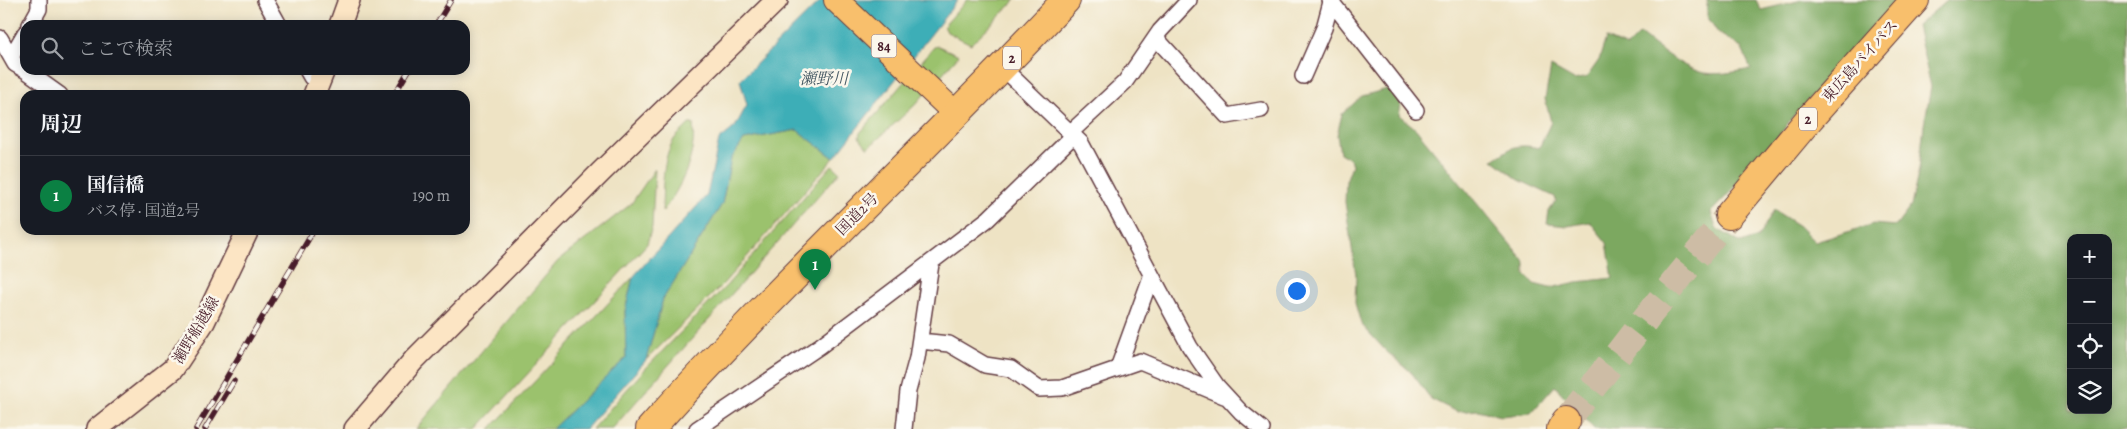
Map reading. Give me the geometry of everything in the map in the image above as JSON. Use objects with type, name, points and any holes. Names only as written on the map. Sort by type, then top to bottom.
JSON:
[{"type":"highway","name":"国道2号","points":[[650,429],[706,368],[1003,68],[1066,0]]},
{"type":"highway","name":"東広島バイパス","points":[[1729,215],[1810,118],[1915,0]]},
{"type":"main road","name":"84","points":[[836,0],[956,114]]},
{"type":"street","points":[[33,20],[39,9],[40,0]]},
{"type":"street","points":[[265,0],[276,20]]},
{"type":"street","points":[[342,20],[349,0]]},
{"type":"street","points":[[355,429],[421,353],[601,172],[777,0]]},
{"type":"street","points":[[696,429],[820,346],[931,264],[988,219],[1124,82],[1156,38],[1189,0]]},
{"type":"street","points":[[1303,76],[1324,28],[1330,1]]},
{"type":"street","points":[[1330,1],[1416,110]]},
{"type":"street","points":[[0,38],[15,64],[20,67]]},
{"type":"street","points":[[1156,38],[1227,116],[1261,110]]},
{"type":"street","points":[[12,57],[20,42]]},
{"type":"street","points":[[1003,68],[1081,142],[1151,277],[1190,347],[1217,386],[1241,412],[1262,429]]},
{"type":"street","points":[[32,75],[53,90]]},
{"type":"street","name":"瀬野船越線","points":[[97,429],[173,369],[204,322],[246,235]]},
{"type":"street","points":[[904,429],[908,390],[917,358],[931,264]]},
{"type":"street","points":[[1118,368],[1151,277]]},
{"type":"street","points":[[920,341],[949,344],[985,365],[1011,369],[1039,389],[1062,388],[1140,361],[1227,397]]},
{"type":"green space","points":[[967,0],[1016,0],[971,44],[947,32],[944,26]]},
{"type":"green space","points":[[1707,0],[1756,0],[1761,10],[1802,0],[1898,0],[1791,119],[1765,156],[1711,212],[1716,228],[1741,243],[1758,237],[1774,210],[1799,226],[1815,242],[1873,224],[1896,226],[1911,206],[1919,169],[1931,87],[1917,26],[1947,0],[2127,0],[2127,429],[1594,429],[1555,386],[1531,413],[1501,416],[1478,410],[1457,412],[1431,399],[1411,372],[1386,351],[1361,324],[1355,303],[1356,275],[1345,202],[1346,181],[1352,165],[1350,159],[1340,153],[1337,135],[1342,114],[1362,96],[1387,89],[1396,92],[1401,105],[1399,115],[1415,128],[1525,262],[1525,274],[1534,284],[1550,288],[1577,282],[1613,278],[1607,243],[1590,222],[1568,226],[1547,224],[1549,211],[1556,201],[1555,197],[1519,180],[1493,160],[1514,147],[1539,148],[1551,122],[1545,99],[1551,67],[1574,80],[1587,77],[1599,60],[1606,38],[1627,47],[1640,34],[1676,61],[1700,72],[1719,74],[1751,69],[1741,47],[1718,33],[1707,16]]},
{"type":"green space","points":[[938,46],[959,55],[915,105],[868,148],[859,137],[860,133],[934,47]]},
{"type":"green space","points":[[689,124],[693,124],[694,135],[690,159],[681,182],[662,212],[667,155],[675,138]]},
{"type":"green space","points":[[797,130],[834,158],[723,284],[646,360],[663,299],[722,204],[731,158],[744,140]]},
{"type":"green space","points":[[832,165],[840,172],[612,429],[592,429],[646,368],[727,285]]},
{"type":"green space","points":[[655,169],[652,227],[647,244],[477,429],[416,429],[558,261],[631,204]]},
{"type":"green space","points":[[633,277],[625,311],[626,358],[552,429],[490,429]]},
{"type":"water","name":"瀬野川","points":[[821,0],[958,0],[834,158],[797,130],[744,140],[731,159],[722,204],[663,299],[646,360],[586,429],[552,429],[626,358],[625,311],[633,277],[707,195],[719,140],[735,127],[747,105],[740,80]]},
{"type":"tunnel","points":[[1566,421],[1729,215]]},
{"type":"railway","points":[[439,20],[451,0]]},
{"type":"railway","points":[[397,90],[406,75]]},
{"type":"railway","points":[[196,429],[311,235]]},
{"type":"railway","points":[[205,429],[234,381]]},
{"type":"place","name":"国信橋","points":[[815,290]]}]
